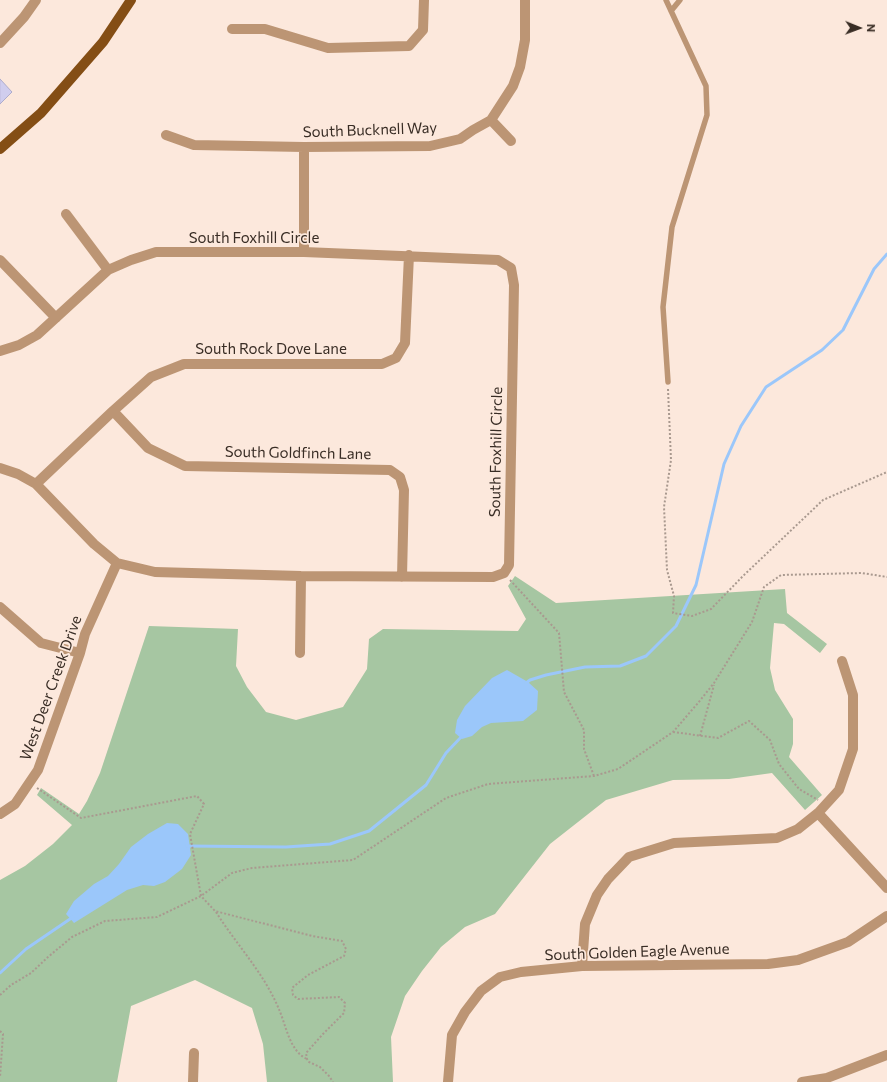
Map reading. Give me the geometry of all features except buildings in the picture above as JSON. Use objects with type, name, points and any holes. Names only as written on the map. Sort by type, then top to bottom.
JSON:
[{"type":"main road","points":[[0,150],[40,113],[103,42],[131,0]]},
{"type":"street","points":[[0,43],[24,17],[36,0]]},
{"type":"street","points":[[232,30],[265,29],[328,48],[409,46],[423,30],[424,0]]},
{"type":"street","name":"South Bucknell Way","points":[[166,135],[194,145],[304,147],[430,146],[460,139],[491,120],[513,86],[520,67],[525,40],[524,0]]},
{"type":"street","points":[[491,120],[511,141]]},
{"type":"street","points":[[304,147],[304,252]]},
{"type":"street","points":[[66,214],[108,270]]},
{"type":"street","name":"South Foxhill Circle","points":[[0,351],[19,345],[37,334],[108,270],[131,260],[156,252],[304,252],[498,260],[511,268],[514,285],[509,565],[504,573]]},
{"type":"street","name":"South Rock Dove Lane","points":[[36,484],[151,377],[184,364],[382,364],[396,358],[405,343],[409,256]]},
{"type":"street","points":[[0,260],[56,318]]},
{"type":"street","name":"South Goldfinch Lane","points":[[113,411],[148,448],[185,466],[390,470],[400,477],[404,490],[402,577]]},
{"type":"street","points":[[0,468],[18,474],[36,484],[94,544],[117,563],[155,572],[402,577],[493,577],[504,573]]},
{"type":"street","name":"West Deer Creek Drive","points":[[0,814],[15,804],[38,770],[80,653],[85,634],[117,563]]},
{"type":"street","points":[[300,653],[301,576]]},
{"type":"street","points":[[0,607],[41,643],[80,653]]},
{"type":"street","points":[[582,966],[585,924],[597,895],[608,880],[629,857],[674,843],[777,838],[798,829],[818,813],[839,790],[853,749],[853,695],[842,661]]},
{"type":"street","points":[[818,813],[887,888]]},
{"type":"street","name":"South Golden Eagle Avenue","points":[[448,1082],[452,1036],[464,1012],[482,991],[500,977],[521,972],[582,966],[768,964],[798,960],[848,942],[887,916]]},
{"type":"street","points":[[193,1082],[194,1053]]},
{"type":"street","points":[[802,1082],[828,1080],[887,1055]]},
{"type":"lane","points":[[666,0],[706,86],[707,115],[672,227],[663,307],[668,382]]},
{"type":"lane","points":[[671,11],[680,0]]},
{"type":"path","points":[[668,382],[671,460],[664,507],[668,570],[674,596],[673,613],[692,616],[711,609],[743,576],[823,500],[887,472]]},
{"type":"path","points":[[504,573],[559,633],[564,692],[584,730],[584,749],[594,776]]},
{"type":"path","points":[[0,995],[11,985],[31,973],[72,937],[105,921],[157,917],[201,896],[232,873],[252,868],[353,860],[446,798],[488,784],[594,776],[618,769],[673,732],[698,704],[714,683],[752,622],[764,587],[781,575],[862,573],[887,577]]},
{"type":"path","points":[[700,736],[714,683]]},
{"type":"path","points":[[673,732],[718,738],[749,721],[770,740],[779,764],[799,789],[826,805]]},
{"type":"path","points":[[29,783],[81,818],[198,796],[204,804],[190,834],[201,896],[215,911],[232,936],[255,965],[278,1006],[293,1047],[300,1056],[320,1068],[333,1082]]},
{"type":"path","points":[[215,911],[312,936],[342,941],[346,949],[344,956],[308,975],[292,988],[293,996],[298,999],[312,1000],[328,997],[339,997],[345,1003],[344,1014],[322,1034],[306,1053],[307,1059]]},
{"type":"path","points":[[0,1031],[3,1034],[0,1077]]},
{"type":"green space","points":[[515,576],[556,603],[785,589],[787,613],[827,644],[820,653],[784,624],[774,623],[770,668],[775,690],[793,719],[793,744],[789,757],[822,795],[805,810],[772,773],[729,779],[673,780],[606,800],[550,844],[495,914],[465,927],[441,947],[422,971],[405,996],[391,1037],[393,1082],[267,1082],[263,1044],[252,1008],[195,980],[131,1006],[117,1082],[0,1082],[0,880],[25,866],[53,844],[72,825],[37,795],[41,788],[79,814],[87,801],[100,773],[149,626],[238,629],[236,666],[247,687],[266,712],[296,720],[343,707],[367,669],[369,639],[383,629],[518,631],[526,619],[508,586]]},
{"type":"water","points":[[507,670],[528,682],[538,691],[537,710],[523,721],[491,723],[482,727],[472,736],[462,739],[455,733],[457,720],[465,706],[492,678]]},
{"type":"water","points":[[167,823],[178,824],[188,834],[191,855],[182,869],[165,882],[154,886],[143,885],[127,890],[74,923],[66,914],[74,901],[94,884],[108,876],[131,847],[148,834]]},
{"type":"waterway","points":[[526,683],[530,680],[546,675],[585,667],[620,666],[646,656],[676,626],[696,585],[724,464],[741,426],[766,387],[822,350],[843,330],[874,269],[887,254]]},
{"type":"waterway","points":[[187,846],[286,847],[330,844],[369,831],[426,785],[446,753],[463,735]]},
{"type":"waterway","points":[[0,973],[26,949],[73,917]]}]
